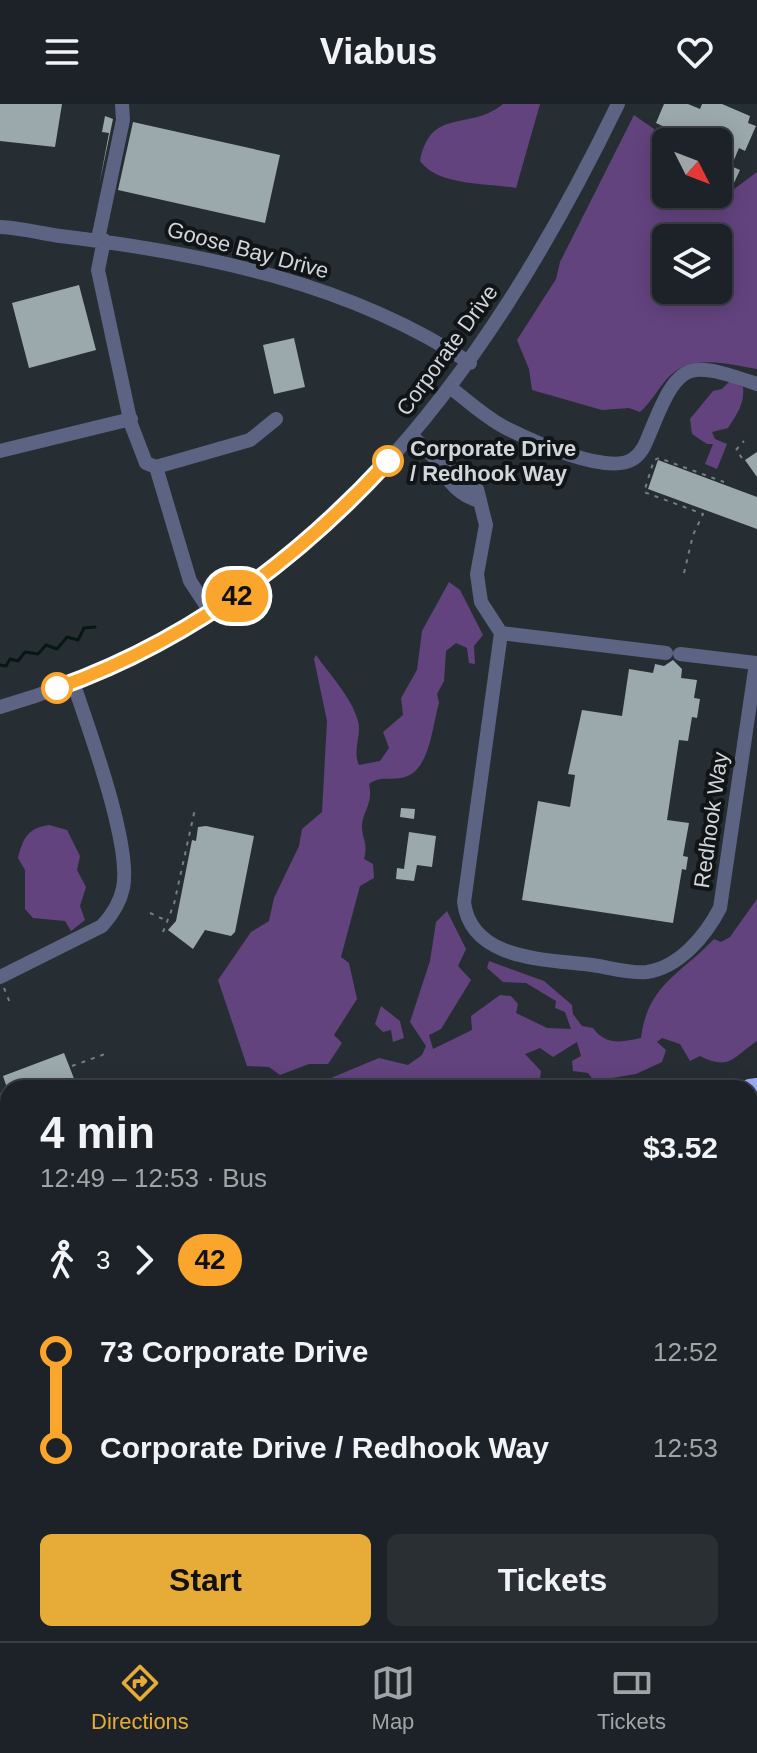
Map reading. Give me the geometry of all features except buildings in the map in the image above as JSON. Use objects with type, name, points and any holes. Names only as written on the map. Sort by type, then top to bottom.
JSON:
[{"type":"street","points":[[122,104],[123,120],[98,270],[142,457],[156,467],[190,581],[211,613]]},
{"type":"street","name":"Corporate Drive","points":[[0,707],[73,682],[140,652],[211,613],[312,536],[412,436],[470,363],[568,206],[618,104]]},
{"type":"street","name":"Goose Bay Drive","points":[[0,227],[186,253],[348,301],[422,332],[470,363]]},
{"type":"street","points":[[451,388],[504,427],[607,466],[633,460],[643,450],[669,386],[678,376],[710,368],[757,384]]},
{"type":"street","points":[[0,451],[131,419]]},
{"type":"street","points":[[156,467],[250,440],[276,419]]},
{"type":"street","points":[[412,436],[441,464],[445,476],[468,499],[480,501],[486,525],[477,574],[481,602],[501,633]]},
{"type":"street","name":"Redhook Way","points":[[501,633],[756,663],[720,908],[698,942],[674,960],[647,972],[519,955],[484,940],[466,915],[464,902],[501,633]]},
{"type":"street","points":[[1,980],[102,926],[113,914],[124,887],[123,860],[112,808],[73,682]]},
{"type":"path","points":[[742,458],[736,450],[744,441]]},
{"type":"path","points":[[684,573],[693,535],[703,514],[644,492],[654,460],[659,458],[724,482]]},
{"type":"path","points":[[163,932],[174,904],[195,809]]},
{"type":"path","points":[[150,913],[167,921]]},
{"type":"path","points":[[1,980],[10,1003]]},
{"type":"path","points":[[72,1066],[105,1054]]},
{"type":"shaded area","points":[[503,104],[540,104],[516,188],[451,179],[428,169],[420,161],[425,144],[442,126],[477,117]]},
{"type":"shaded area","points":[[634,115],[653,128],[652,208],[732,208],[732,191],[757,172],[757,369],[713,362],[691,364],[672,374],[640,412],[629,408],[602,410],[532,390],[529,369],[517,340],[556,279],[560,262]]},
{"type":"shaded area","points":[[730,381],[743,387],[743,399],[728,428],[712,432],[715,439],[727,444],[717,469],[705,464],[713,444],[707,444],[692,434],[690,419],[713,391],[722,389]]},
{"type":"shaded area","points":[[449,582],[460,590],[483,635],[474,646],[475,664],[469,663],[467,648],[456,643],[446,651],[444,681],[437,694],[439,703],[428,748],[418,768],[410,775],[380,779],[369,784],[370,797],[362,828],[364,859],[373,864],[374,878],[360,886],[341,957],[349,963],[357,999],[334,1035],[342,1043],[328,1064],[309,1064],[280,1075],[269,1067],[247,1066],[218,980],[251,932],[269,921],[274,898],[299,846],[302,829],[322,812],[327,721],[314,659],[316,655],[355,712],[359,727],[356,754],[359,765],[380,761],[389,748],[383,732],[403,715],[401,698],[417,670],[422,631]]},
{"type":"shaded area","points":[[49,825],[67,830],[80,856],[77,870],[86,887],[80,906],[85,920],[71,931],[65,921],[33,918],[25,909],[25,870],[18,858],[20,851],[31,831]]},
{"type":"shaded area","points":[[757,899],[757,1041],[731,1060],[718,1062],[700,1056],[690,1061],[680,1044],[662,1038],[657,1042],[666,1050],[662,1062],[636,1074],[593,1080],[588,1073],[573,1071],[572,1061],[581,1056],[577,1042],[553,1057],[540,1048],[525,1054],[541,1071],[540,1080],[326,1080],[379,1058],[408,1065],[422,1055],[426,1046],[410,1022],[430,961],[436,922],[447,911],[466,949],[458,966],[471,980],[441,1029],[429,1035],[433,1049],[472,1030],[471,1016],[500,995],[511,996],[518,1004],[516,1013],[547,1028],[571,1029],[565,1012],[555,1008],[556,1001],[526,983],[503,982],[487,968],[489,961],[544,981],[572,1005],[573,1014],[582,1026],[593,1028],[603,1038],[621,1041],[641,1038],[645,1020],[658,992],[714,939],[721,942],[730,937]]},
{"type":"shaded area","points":[[381,1006],[400,1021],[404,1038],[393,1042],[391,1030],[383,1032],[375,1024]]},
{"type":"waterway","points":[[0,665],[6,666],[10,659],[18,661],[25,652],[38,654],[46,645],[57,649],[67,637],[78,640],[84,628],[95,627]]},
{"type":"bus line","name":"42","points":[[57,688],[181,631],[237,595],[281,563],[322,527],[388,461]]},
{"type":"place","name":"Corporate Drive / Redhook Way","points":[[388,461]]}]
